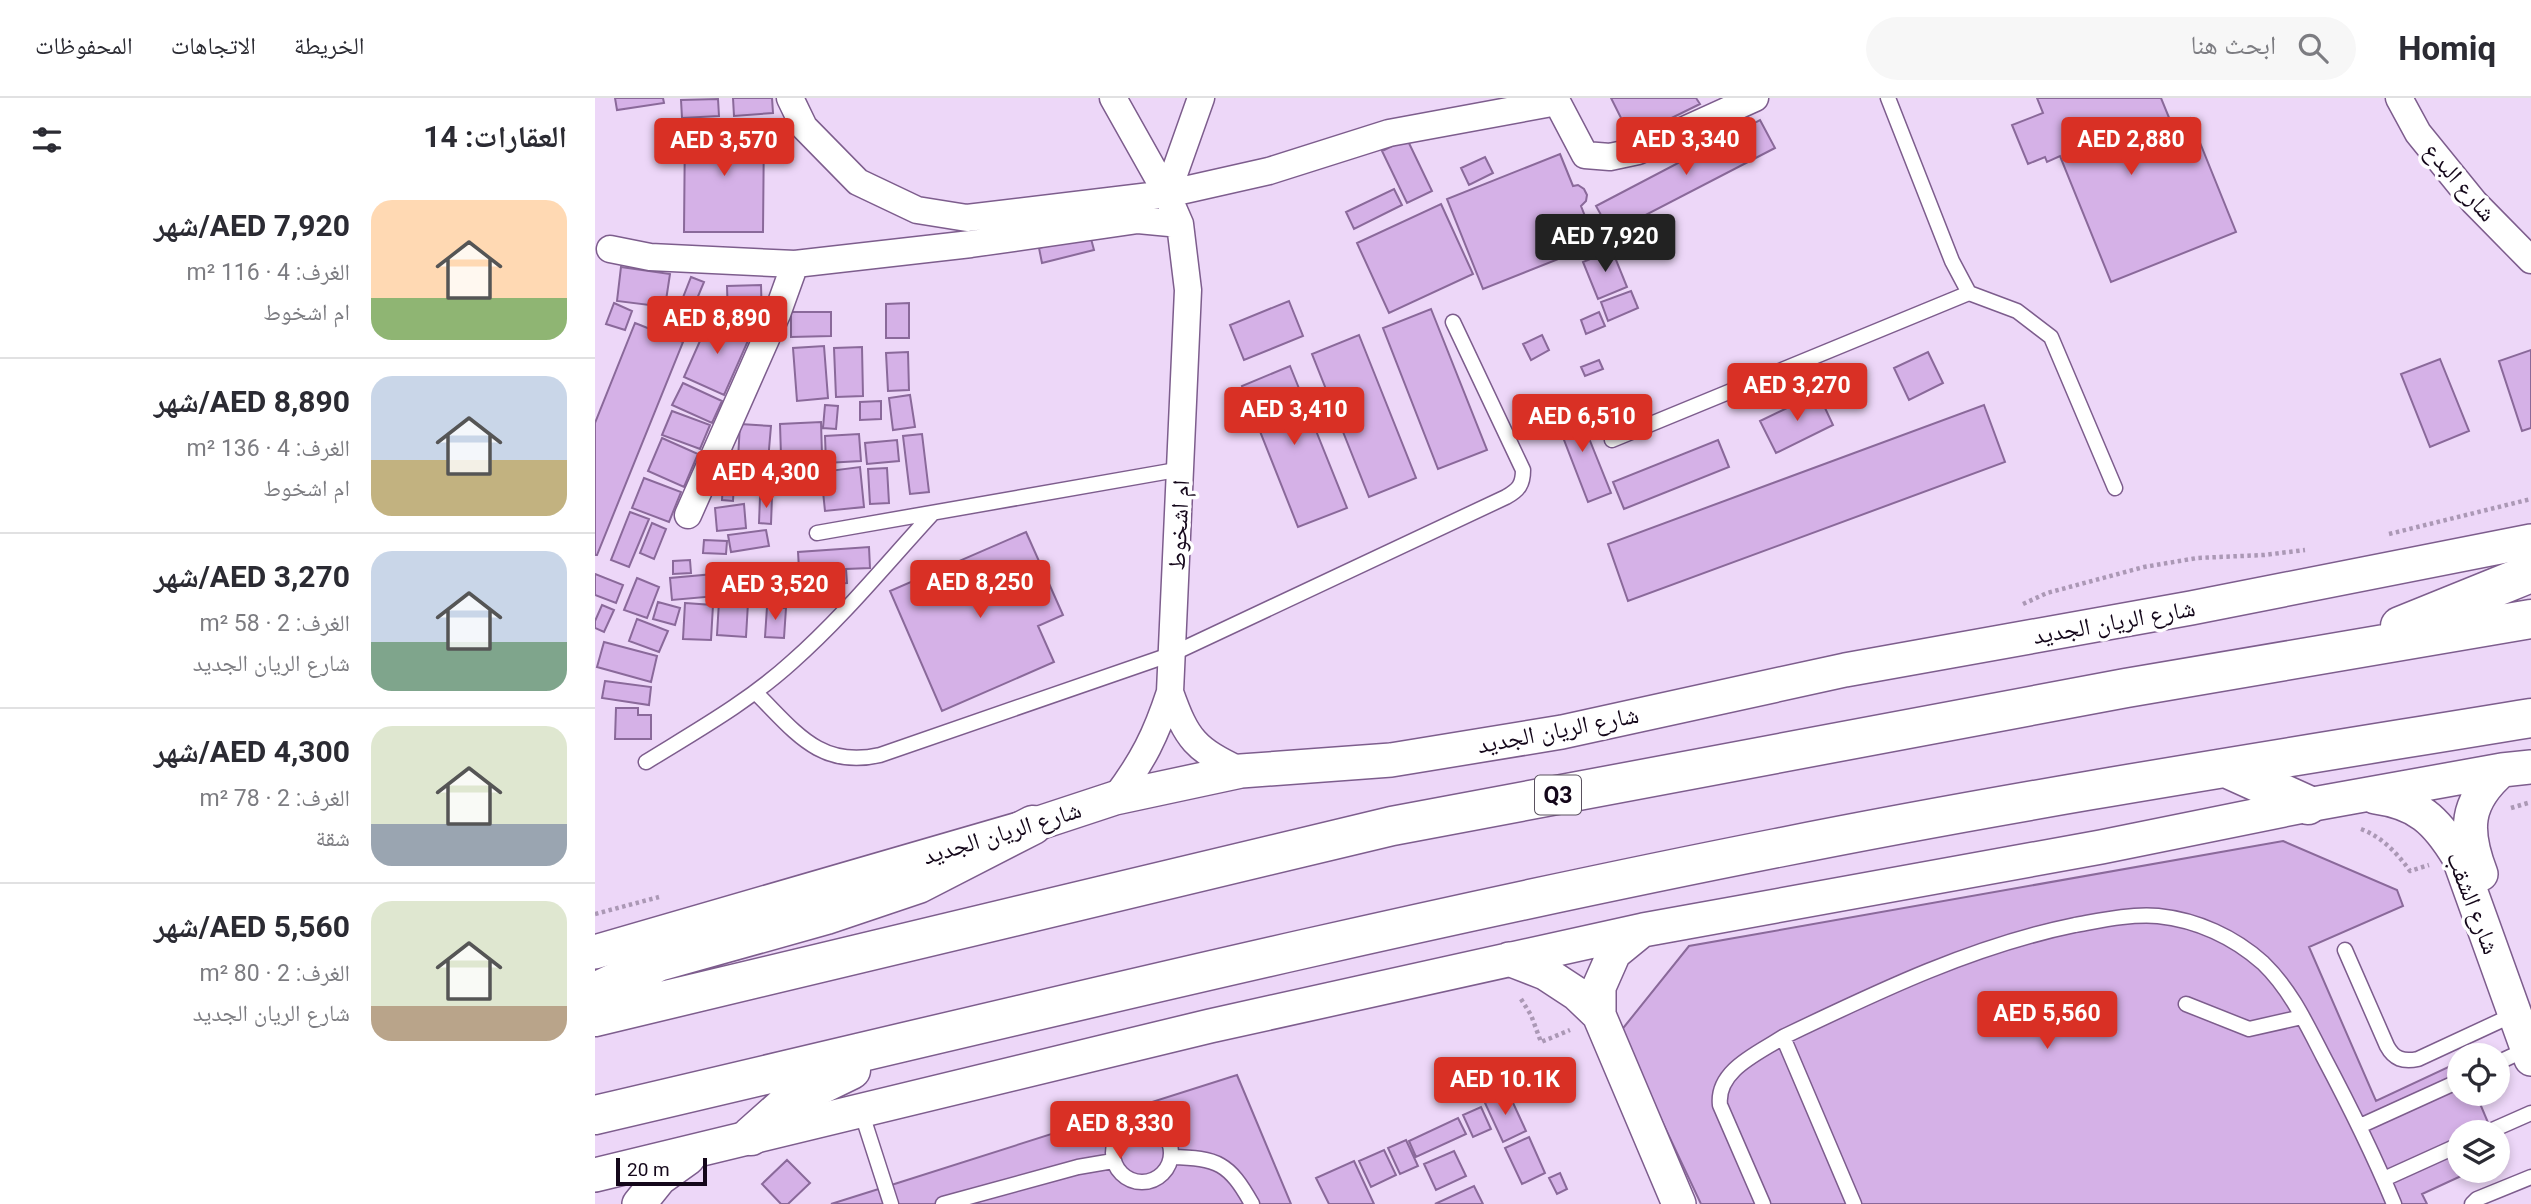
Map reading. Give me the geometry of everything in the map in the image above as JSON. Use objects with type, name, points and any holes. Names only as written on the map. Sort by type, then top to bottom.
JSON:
[{"type":"highway","points":[[2329,654],[2531,573]]},
{"type":"highway","name":"Q3","points":[[595,1017],[1392,826],[2113,690],[2531,619]]},
{"type":"highway","points":[[595,1115],[1254,959],[1769,849],[2226,768],[2531,718]]},
{"type":"highway","points":[[2384,742],[2531,734]]},
{"type":"highway","points":[[2226,768],[2308,805]]},
{"type":"highway","points":[[595,992],[658,962],[826,915],[918,884],[1033,825]]},
{"type":"highway","points":[[751,1136],[786,1105],[811,1089],[854,1069],[1092,999]]},
{"type":"street","points":[[790,98],[804,127],[858,182],[917,210],[967,218],[1167,194],[1269,171],[1389,133],[1556,100],[1585,155],[1610,158],[1638,151],[1755,98]]},
{"type":"street","name":"ام اشخوط","points":[[1113,98],[1167,194],[1180,224],[1188,290],[1170,692],[1158,730],[1139,766],[1115,797]]},
{"type":"street","points":[[1167,194],[1201,98]]},
{"type":"street","name":"شارع البدع","points":[[2399,98],[2418,133],[2466,192],[2531,260]]},
{"type":"street","points":[[603,252],[795,264],[971,244],[1138,220],[1180,224]]},
{"type":"street","points":[[688,515],[778,314],[795,264]]},
{"type":"street","name":"شارع الريان الجديد","points":[[595,952],[1033,825],[1115,797],[1241,771],[1391,760],[1562,732],[1845,670],[2190,608],[2531,541]]},
{"type":"street","name":"ام اشخوط","points":[[1170,692],[1183,727],[1207,755],[1241,771]]},
{"type":"street","points":[[595,1175],[1210,1026],[1643,930],[2101,847],[2308,805],[2517,769]]},
{"type":"street","name":"شارع الشقب","points":[[2517,769],[2489,781],[2479,795],[2472,811],[2469,839],[2523,1011],[2529,1054]]},
{"type":"street","name":"شارع الشقب","points":[[2365,796],[2397,801],[2421,811],[2445,835],[2458,856],[2523,1011]]},
{"type":"street","points":[[1643,930],[1614,953],[1599,987],[1599,1015],[1679,1204]]},
{"type":"street","points":[[1509,959],[1545,972],[1577,994],[1599,1015]]},
{"type":"street","points":[[639,1204],[660,1178],[697,1151]]},
{"type":"lane","points":[[1888,98],[1952,261],[1969,293],[2017,311],[2051,337],[2115,488]]},
{"type":"lane","points":[[1612,440],[1969,293]]},
{"type":"lane","points":[[755,692],[807,743],[820,751],[849,759],[865,759],[1172,654],[1515,492],[1523,483],[1523,470],[1453,322]]},
{"type":"lane","points":[[817,533],[1182,469]]},
{"type":"lane","points":[[646,762],[755,692],[791,663],[823,633],[932,514]]},
{"type":"lane","points":[[1763,1204],[1720,1105],[1719,1095],[1728,1074],[1783,1037],[1906,979],[2030,934],[2123,915],[2160,916],[2193,924],[2228,936],[2263,963],[2288,991],[2360,1126],[2394,1204]]},
{"type":"lane","points":[[2345,950],[2387,1046],[2397,1058],[2408,1061],[2418,1059],[2523,1011]]},
{"type":"lane","points":[[2186,1004],[2249,1029],[2302,1017]]},
{"type":"lane","points":[[1783,1037],[1854,1204]]},
{"type":"lane","points":[[2510,1059],[2529,1054]]},
{"type":"lane","points":[[2360,1126],[2447,1086]]},
{"type":"lane","points":[[861,1111],[891,1204]]},
{"type":"lane","points":[[2510,1122],[2531,1113]]},
{"type":"lane","points":[[1146,1124],[1165,1135],[1171,1157],[1160,1177],[1149,1182],[1138,1182],[1127,1179],[1119,1171],[1113,1161],[1112,1150],[1116,1139],[1124,1130],[1134,1125],[1146,1124]]},
{"type":"lane","points":[[2384,1179],[2447,1151]]},
{"type":"lane","points":[[1171,1157],[1213,1161],[1236,1176],[1252,1204]]},
{"type":"lane","points":[[943,1204],[1078,1167],[1113,1161]]},
{"type":"lane","points":[[2472,1204],[2477,1199],[2531,1177]]},
{"type":"building","points":[[615,98],[663,98],[664,103],[617,110]]},
{"type":"building","points":[[733,98],[772,98],[773,113],[734,116]]},
{"type":"building","points":[[1611,98],[1696,98],[1700,104],[1631,138]]},
{"type":"building","points":[[2037,98],[2161,98],[2172,125],[2190,118],[2236,232],[2111,282],[2060,156],[2047,162],[2045,157],[2028,164],[2012,125],[2043,113]]},
{"type":"building","points":[[718,99],[719,116],[682,118],[681,100]]},
{"type":"building","points":[[1760,120],[1775,148],[1611,233],[1596,206]]},
{"type":"building","points":[[685,125],[764,125],[763,232],[684,232]]},
{"type":"building","points":[[1407,139],[1432,191],[1407,203],[1382,151]]},
{"type":"building","points":[[1560,154],[1573,186],[1578,185],[1587,195],[1581,206],[1596,244],[1483,289],[1447,199]]},
{"type":"building","points":[[1485,157],[1493,173],[1469,185],[1461,168]]},
{"type":"building","points":[[1394,189],[1402,205],[1354,229],[1346,212]]},
{"type":"building","points":[[1441,204],[1473,274],[1389,313],[1357,243]]},
{"type":"building","points":[[1090,235],[1094,250],[1042,263],[1039,248]]},
{"type":"building","points":[[1612,250],[1627,287],[1598,299],[1583,262]]},
{"type":"building","points":[[621,267],[670,274],[665,307],[617,301]]},
{"type":"building","points":[[691,277],[704,282],[694,306],[682,300]]},
{"type":"building","points":[[761,285],[762,319],[728,320],[727,286]]},
{"type":"building","points":[[1631,291],[1638,308],[1608,321],[1601,302]]},
{"type":"building","points":[[1289,301],[1303,336],[1244,360],[1230,325]]},
{"type":"building","points":[[614,303],[632,311],[625,330],[606,324]]},
{"type":"building","points":[[909,303],[909,338],[886,338],[886,304]]},
{"type":"building","points":[[1431,309],[1487,450],[1438,469],[1383,328]]},
{"type":"building","points":[[791,312],[831,312],[831,336],[791,337]]},
{"type":"building","points":[[1599,312],[1605,326],[1586,334],[1581,320]]},
{"type":"building","points":[[711,316],[751,334],[724,395],[684,377]]},
{"type":"building","points":[[635,323],[683,342],[595,555],[595,423]]},
{"type":"building","points":[[1359,335],[1416,478],[1369,497],[1312,354]]},
{"type":"building","points":[[1542,335],[1549,350],[1531,360],[1523,344]]},
{"type":"building","points":[[824,346],[828,398],[797,401],[793,348]]},
{"type":"building","points":[[862,347],[863,396],[836,397],[834,348]]},
{"type":"building","points":[[2531,350],[2531,428],[2522,431],[2499,361]]},
{"type":"building","points":[[908,352],[909,390],[888,391],[886,353]]},
{"type":"building","points":[[1928,352],[1943,383],[1909,400],[1894,368]]},
{"type":"building","points":[[2440,359],[2469,431],[2430,447],[2401,374]]},
{"type":"building","points":[[1599,360],[1603,369],[1585,376],[1581,367]]},
{"type":"building","points":[[1290,366],[1347,508],[1298,527],[1242,386]]},
{"type":"building","points":[[683,383],[722,401],[712,423],[672,405]]},
{"type":"building","points":[[1818,393],[1833,425],[1776,453],[1760,421]]},
{"type":"building","points":[[910,395],[915,427],[893,430],[889,398]]},
{"type":"building","points":[[881,401],[881,419],[860,420],[860,402]]},
{"type":"building","points":[[825,405],[838,406],[836,429],[823,428]]},
{"type":"building","points":[[1984,405],[2005,462],[1628,601],[1608,544]]},
{"type":"building","points":[[1576,406],[1611,493],[1588,502],[1554,414]]},
{"type":"building","points":[[672,411],[710,425],[700,449],[662,435]]},
{"type":"building","points":[[821,422],[822,455],[781,456],[780,424]]},
{"type":"building","points":[[740,424],[771,426],[768,461],[738,459]]},
{"type":"building","points":[[859,434],[861,461],[826,463],[825,436]]},
{"type":"building","points":[[922,434],[929,492],[910,494],[903,436]]},
{"type":"building","points":[[662,438],[698,454],[684,487],[648,471]]},
{"type":"building","points":[[897,440],[899,461],[867,464],[865,443]]},
{"type":"building","points":[[1718,440],[1729,467],[1624,509],[1613,482]]},
{"type":"building","points":[[860,467],[864,507],[825,511],[821,472]]},
{"type":"building","points":[[887,468],[889,503],[870,504],[868,469]]},
{"type":"building","points":[[644,478],[681,492],[669,522],[632,508]]},
{"type":"building","points":[[723,483],[734,484],[733,501],[722,500]]},
{"type":"building","points":[[760,497],[772,497],[771,524],[759,523]]},
{"type":"building","points":[[744,504],[746,528],[717,531],[715,508]]},
{"type":"building","points":[[630,512],[649,519],[629,567],[611,560]]},
{"type":"building","points":[[652,523],[666,529],[654,559],[640,553]]},
{"type":"building","points":[[766,530],[769,546],[731,552],[728,535]]},
{"type":"building","points":[[1026,532],[1063,615],[1038,626],[1054,662],[942,711],[890,591]]},
{"type":"building","points":[[704,540],[727,541],[726,554],[703,553]]},
{"type":"building","points":[[869,547],[870,568],[846,569],[847,583],[800,586],[798,552]]},
{"type":"building","points":[[690,560],[691,573],[673,574],[673,561]]},
{"type":"building","points":[[770,569],[771,591],[672,600],[670,578]]},
{"type":"building","points":[[595,574],[623,585],[616,603],[595,595]]},
{"type":"building","points":[[637,578],[659,587],[647,618],[624,610]]},
{"type":"building","points":[[719,601],[748,603],[746,637],[717,635]]},
{"type":"building","points":[[658,602],[680,608],[675,625],[653,619]]},
{"type":"building","points":[[685,603],[713,605],[711,640],[683,639]]},
{"type":"building","points":[[602,605],[614,610],[604,632],[595,628]]},
{"type":"building","points":[[767,607],[786,608],[784,638],[765,637]]},
{"type":"building","points":[[637,619],[668,631],[659,652],[629,641]]},
{"type":"building","points":[[604,642],[657,656],[651,682],[597,667]]},
{"type":"building","points":[[605,681],[651,687],[649,705],[602,698]]},
{"type":"building","points":[[616,708],[638,708],[638,715],[651,715],[651,739],[615,739]]},
{"type":"building","points":[[2283,841],[2397,890],[2403,906],[2309,947],[2376,1101],[2447,1068],[2447,1106],[2481,1106],[2487,1120],[2447,1120],[2447,1182],[2422,1194],[2427,1204],[1701,1204],[1620,1032],[1689,946]]},
{"type":"building","points":[[1237,1075],[1291,1204],[831,1204],[885,1187]]},
{"type":"building","points":[[1508,1092],[1526,1131],[1503,1142],[1485,1103]]},
{"type":"building","points":[[1481,1107],[1491,1129],[1473,1137],[1463,1115]]},
{"type":"building","points":[[1458,1118],[1466,1134],[1416,1157],[1409,1141]]},
{"type":"building","points":[[1529,1137],[1545,1173],[1522,1184],[1505,1148]]},
{"type":"building","points":[[1406,1140],[1418,1166],[1400,1174],[1388,1148]]},
{"type":"building","points":[[1384,1150],[1396,1175],[1371,1187],[1359,1161]]},
{"type":"building","points":[[1454,1151],[1466,1176],[1436,1190],[1424,1164]]},
{"type":"building","points":[[787,1160],[810,1183],[788,1204],[781,1204],[762,1184]]},
{"type":"building","points":[[1354,1161],[1374,1204],[1329,1204],[1316,1178]]},
{"type":"building","points":[[1560,1173],[1567,1189],[1557,1194],[1549,1178]]},
{"type":"building","points":[[1474,1186],[1483,1204],[1435,1204]]}]
